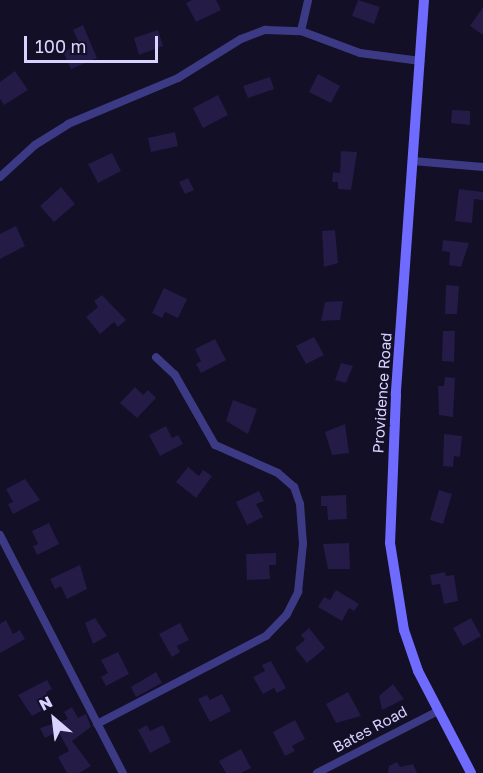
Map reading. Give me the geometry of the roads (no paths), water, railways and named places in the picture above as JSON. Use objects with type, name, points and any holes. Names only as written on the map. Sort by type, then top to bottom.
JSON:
[{"type":"street","points":[[301,31],[308,0]]},
{"type":"street","name":"Providence Road","points":[[424,0],[396,395],[390,543],[404,630],[438,711],[471,773]]},
{"type":"street","points":[[0,177],[35,145],[68,124],[178,78],[253,33],[276,28],[301,31],[360,53],[420,61]]},
{"type":"street","points":[[413,161],[483,167]]},
{"type":"street","points":[[97,724],[266,636],[287,614],[298,592],[303,544],[300,504],[294,487],[278,473],[214,445],[175,375],[156,357]]},
{"type":"street","points":[[0,535],[123,773]]},
{"type":"street","name":"Bates Road","points":[[317,773],[438,711]]}]
